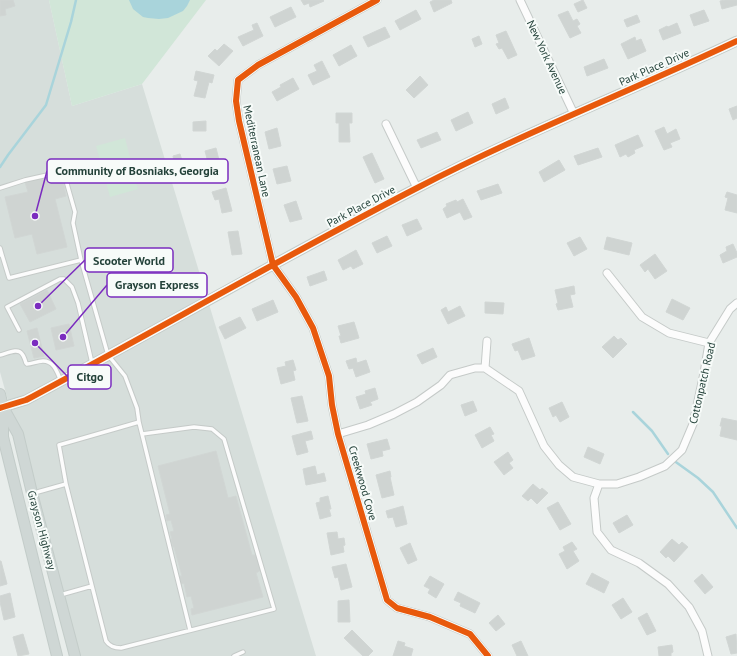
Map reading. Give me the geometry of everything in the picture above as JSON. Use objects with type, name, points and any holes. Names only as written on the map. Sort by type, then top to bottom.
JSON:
[{"type":"main road","name":"Grayson Highway","points":[[0,394],[3,437],[57,656]]},
{"type":"main road","name":"Grayson Highway","points":[[1,408],[18,434],[75,656]]},
{"type":"street","name":"Mediterranean Lane","points":[[273,265],[239,121],[236,101],[238,80],[258,65],[377,0]]},
{"type":"street","name":"New York Avenue","points":[[520,0],[574,114]]},
{"type":"street","name":"Park Place Drive","points":[[1,408],[26,400],[417,188],[501,147],[737,41]]},
{"type":"street","points":[[386,124],[417,188]]},
{"type":"street","name":"Creekwood Cove","points":[[273,265],[296,297],[313,328],[329,376],[332,405],[338,434],[387,600],[397,608],[430,617],[470,634],[488,656]]},
{"type":"street","points":[[607,273],[642,317],[669,333],[709,343]]},
{"type":"street","name":"Cottonpatch Road","points":[[485,368],[519,391],[544,446],[559,465],[573,477],[599,484],[617,484],[665,466],[682,450],[693,424],[709,343],[730,309],[737,303]]},
{"type":"street","points":[[338,434],[368,425],[417,402],[441,385],[450,375],[475,368],[485,368],[487,341]]},
{"type":"street","points":[[599,484],[594,498],[597,532],[611,550],[639,563],[668,584],[689,607],[702,631],[708,656]]},
{"type":"lane","points":[[0,188],[26,180],[62,172],[65,177],[75,212],[72,223],[108,355],[125,376],[137,408],[139,422],[190,630]]},
{"type":"lane","points":[[0,248],[9,278],[81,260]]},
{"type":"lane","points":[[19,330],[7,307],[60,279],[64,279],[72,288],[78,303],[93,364]]},
{"type":"lane","points":[[0,355],[20,351],[27,364],[43,361],[53,364],[61,381]]},
{"type":"lane","points":[[139,422],[59,445],[66,484],[106,641],[109,645],[116,648],[121,648],[274,609],[224,439],[212,429],[194,427],[142,434]]},
{"type":"lane","points":[[32,493],[66,484]]},
{"type":"lane","points":[[59,595],[92,586]]},
{"type":"lane","points":[[234,656],[243,652]]},
{"type":"shaded area","points":[[0,0],[49,0],[72,106],[142,84],[316,656],[69,656],[0,372]]},
{"type":"green space","points":[[49,0],[206,0],[142,84],[72,106]]},
{"type":"green space","points":[[125,138],[138,189],[110,197],[96,146]]},
{"type":"water","points":[[129,0],[190,0],[183,11],[168,18],[159,19],[143,17],[133,9]]},
{"type":"building","points":[[0,0],[13,0],[15,6],[5,9],[6,15],[0,16]]},
{"type":"building","points":[[301,0],[324,1],[310,7],[309,3],[304,5]]},
{"type":"building","points":[[434,0],[451,0],[452,3],[434,12],[430,2]]},
{"type":"building","points":[[583,0],[587,8],[578,12],[574,4]]},
{"type":"building","points":[[737,0],[737,5],[722,9],[720,1]]},
{"type":"building","points":[[291,7],[296,17],[275,27],[270,17]]},
{"type":"building","points":[[416,10],[421,19],[400,30],[395,21]]},
{"type":"building","points":[[704,10],[709,21],[694,26],[690,15]]},
{"type":"building","points":[[568,11],[573,21],[577,19],[580,24],[577,26],[581,33],[570,38],[558,15]]},
{"type":"building","points":[[637,15],[640,22],[627,27],[624,20]]},
{"type":"building","points":[[257,23],[263,36],[243,46],[238,37],[254,30],[252,25]]},
{"type":"building","points":[[677,23],[681,33],[663,40],[659,30]]},
{"type":"building","points":[[385,27],[390,37],[368,47],[363,37]]},
{"type":"building","points":[[506,31],[517,55],[508,59],[502,48],[499,49],[496,44],[499,43],[496,35]]},
{"type":"building","points":[[479,36],[482,44],[475,47],[472,39]]},
{"type":"building","points":[[635,37],[636,41],[641,39],[646,51],[628,59],[621,44]]},
{"type":"building","points":[[224,44],[233,51],[219,66],[208,56],[215,49],[217,51]]},
{"type":"building","points":[[351,45],[357,56],[339,66],[333,55]]},
{"type":"building","points":[[604,59],[608,68],[587,76],[584,67]]},
{"type":"building","points":[[322,61],[330,77],[313,85],[308,75],[317,71],[314,65]]},
{"type":"building","points":[[196,71],[214,75],[212,83],[209,82],[205,98],[194,96],[198,81],[194,80]]},
{"type":"building","points":[[420,76],[428,85],[414,98],[406,90]]},
{"type":"building","points":[[293,78],[299,89],[277,101],[272,92],[281,87],[280,85]]},
{"type":"building","points":[[505,98],[509,108],[496,114],[492,104]]},
{"type":"building","points":[[737,106],[737,118],[733,120],[729,109]]},
{"type":"building","points":[[468,112],[473,123],[456,131],[451,120]]},
{"type":"building","points":[[336,113],[352,113],[352,123],[349,123],[350,142],[339,142],[339,123],[336,123]]},
{"type":"building","points":[[206,121],[206,131],[193,131],[193,122]]},
{"type":"building","points":[[664,127],[667,134],[676,129],[680,139],[670,143],[672,147],[664,150],[655,131]]},
{"type":"building","points":[[277,128],[281,146],[269,149],[265,132]]},
{"type":"building","points":[[437,132],[441,140],[421,148],[417,140]]},
{"type":"building","points":[[638,135],[643,146],[634,150],[635,153],[628,157],[626,154],[620,157],[615,145]]},
{"type":"building","points":[[216,148],[220,164],[209,166],[205,151]]},
{"type":"building","points":[[598,148],[602,157],[578,165],[574,156]]},
{"type":"building","points":[[372,153],[384,179],[375,183],[363,157]]},
{"type":"building","points":[[180,154],[183,164],[175,166],[173,156]]},
{"type":"building","points":[[559,160],[565,170],[544,182],[539,172]]},
{"type":"building","points":[[287,166],[291,181],[277,184],[273,169]]},
{"type":"building","points":[[51,175],[53,184],[63,181],[66,196],[55,199],[67,247],[37,254],[32,234],[15,238],[5,197],[28,192],[25,182]]},
{"type":"building","points":[[498,184],[502,193],[481,200],[477,191]]},
{"type":"building","points":[[226,188],[232,211],[222,213],[219,199],[215,200],[212,192]]},
{"type":"building","points":[[727,192],[737,195],[737,213],[725,210],[728,198],[725,197]]},
{"type":"building","points":[[463,199],[472,217],[464,220],[460,212],[447,218],[443,209],[447,206],[446,204]]},
{"type":"building","points":[[296,201],[302,219],[290,222],[284,205]]},
{"type":"building","points":[[417,219],[422,229],[407,236],[402,225]]},
{"type":"building","points":[[238,231],[242,254],[232,255],[228,232]]},
{"type":"building","points":[[387,236],[392,246],[377,253],[372,243]]},
{"type":"building","points":[[580,237],[587,249],[574,256],[567,243]]},
{"type":"building","points":[[607,237],[632,243],[629,255],[604,249]]},
{"type":"building","points":[[733,244],[737,257],[723,263],[720,255],[727,251],[726,247]]},
{"type":"building","points":[[356,250],[363,264],[353,269],[351,266],[343,270],[338,260]]},
{"type":"building","points":[[655,254],[667,271],[655,279],[648,269],[645,272],[640,265]]},
{"type":"building","points":[[324,271],[327,280],[310,286],[307,277]]},
{"type":"building","points":[[574,286],[575,294],[570,295],[573,307],[558,310],[555,290]]},
{"type":"building","points":[[47,290],[56,309],[30,322],[20,304]]},
{"type":"building","points":[[672,299],[690,308],[683,320],[666,312]]},
{"type":"building","points":[[273,300],[278,312],[257,321],[252,309]]},
{"type":"building","points":[[485,302],[504,303],[503,314],[485,313]]},
{"type":"building","points":[[460,306],[465,316],[448,324],[441,310],[446,307],[448,312]]},
{"type":"building","points":[[240,317],[246,328],[225,339],[219,327]]},
{"type":"building","points":[[354,322],[359,338],[341,343],[339,336],[341,336],[338,326]]},
{"type":"building","points":[[69,324],[74,346],[56,350],[51,328]]},
{"type":"building","points":[[37,328],[44,356],[34,358],[27,331]]},
{"type":"building","points":[[614,336],[618,340],[621,338],[627,344],[613,358],[602,347]]},
{"type":"building","points":[[529,338],[535,356],[522,360],[518,350],[515,351],[512,344]]},
{"type":"building","points":[[433,348],[437,357],[422,364],[417,355]]},
{"type":"building","points":[[356,358],[357,363],[366,360],[370,372],[356,377],[353,368],[349,369],[346,361]]},
{"type":"building","points":[[293,360],[296,370],[293,371],[295,380],[281,384],[277,368],[286,366],[285,362]]},
{"type":"building","points":[[375,388],[378,399],[370,402],[372,405],[360,409],[356,397],[366,394],[365,391]]},
{"type":"building","points":[[302,396],[308,421],[297,423],[291,398]]},
{"type":"building","points":[[473,401],[477,411],[465,416],[461,405]]},
{"type":"building","points":[[562,402],[569,417],[560,422],[556,415],[553,417],[549,408]]},
{"type":"building","points":[[722,418],[737,421],[737,440],[720,436]]},
{"type":"building","points":[[490,427],[494,434],[491,435],[494,441],[482,448],[475,435]]},
{"type":"building","points":[[311,431],[313,439],[305,441],[308,452],[297,455],[292,436]]},
{"type":"building","points":[[387,439],[390,449],[382,451],[383,456],[371,459],[367,444]]},
{"type":"building","points":[[588,447],[604,454],[600,464],[584,457]]},
{"type":"building","points":[[216,451],[228,498],[236,496],[252,555],[257,555],[261,570],[256,573],[263,597],[192,615],[191,609],[194,608],[191,596],[187,597],[184,583],[181,584],[179,576],[182,576],[170,532],[174,531],[171,520],[167,521],[166,515],[170,514],[158,466]]},
{"type":"building","points":[[508,452],[513,460],[509,463],[513,468],[504,475],[494,462]]},
{"type":"building","points":[[315,466],[317,475],[324,473],[326,481],[306,485],[303,469]]},
{"type":"building","points":[[390,471],[394,495],[382,498],[376,475]]},
{"type":"building","points":[[533,484],[540,490],[542,488],[548,493],[537,504],[531,498],[528,501],[522,496]]},
{"type":"building","points":[[328,496],[331,516],[320,519],[316,503],[320,502],[320,498]]},
{"type":"building","points":[[558,502],[571,524],[560,530],[547,508]]},
{"type":"building","points":[[403,506],[407,524],[396,527],[393,517],[388,518],[386,511]]},
{"type":"building","points":[[627,515],[633,525],[619,533],[613,523]]},
{"type":"building","points":[[337,532],[338,539],[344,538],[344,552],[331,555],[327,533]]},
{"type":"building","points":[[672,539],[679,545],[682,542],[688,547],[674,562],[668,556],[666,558],[660,552]]},
{"type":"building","points":[[572,542],[577,549],[573,551],[579,561],[567,569],[559,554],[565,551],[563,547]]},
{"type":"building","points":[[410,543],[417,560],[408,564],[400,548]]},
{"type":"building","points":[[0,561],[7,584],[0,586]]},
{"type":"building","points":[[346,564],[352,587],[341,590],[338,577],[335,578],[332,567]]},
{"type":"building","points":[[592,573],[609,582],[604,593],[586,584]]},
{"type":"building","points":[[702,574],[713,587],[705,594],[694,581]]},
{"type":"building","points":[[430,576],[444,584],[436,598],[428,593],[430,589],[424,586]]},
{"type":"building","points":[[458,592],[480,603],[475,613],[460,606],[461,603],[454,600]]},
{"type":"building","points":[[10,593],[15,617],[4,620],[0,596]]},
{"type":"building","points":[[623,598],[632,612],[621,619],[612,605]]},
{"type":"building","points":[[349,600],[350,622],[338,622],[338,601]]},
{"type":"building","points":[[647,613],[656,631],[647,635],[638,618]]},
{"type":"building","points":[[498,615],[505,624],[496,631],[489,623]]},
{"type":"building","points":[[352,630],[373,651],[368,656],[363,656],[344,638]]},
{"type":"building","points":[[23,634],[29,654],[18,656],[13,637]]},
{"type":"building","points":[[736,634],[737,653],[731,654],[726,637]]},
{"type":"building","points":[[398,641],[405,643],[404,646],[413,649],[411,656],[393,656]]},
{"type":"building","points":[[521,641],[528,656],[517,656],[512,645]]},
{"type":"building","points":[[672,645],[673,652],[671,653],[671,656],[659,656],[658,647]]},
{"type":"waterway","points":[[0,167],[46,105],[71,22],[76,0]]},
{"type":"waterway","points":[[633,412],[652,431],[668,454]]},
{"type":"waterway","points":[[673,460],[698,478],[713,492],[737,528]]},
{"type":"cycle path","points":[[377,0],[258,65],[238,80],[236,101],[239,121],[273,265],[296,297],[313,328],[329,376],[332,405],[338,434],[387,600],[397,608],[430,617],[470,634],[488,656]]},
{"type":"cycle path","points":[[0,408],[26,400],[319,240],[456,168],[737,41]]},
{"type":"place","name":"Community of Bosniaks, Georgia","points":[[35,216]]},
{"type":"place","name":"Scooter World","points":[[38,306]]},
{"type":"place","name":"Grayson Express","points":[[63,337]]},
{"type":"place","name":"Citgo","points":[[35,343]]}]
